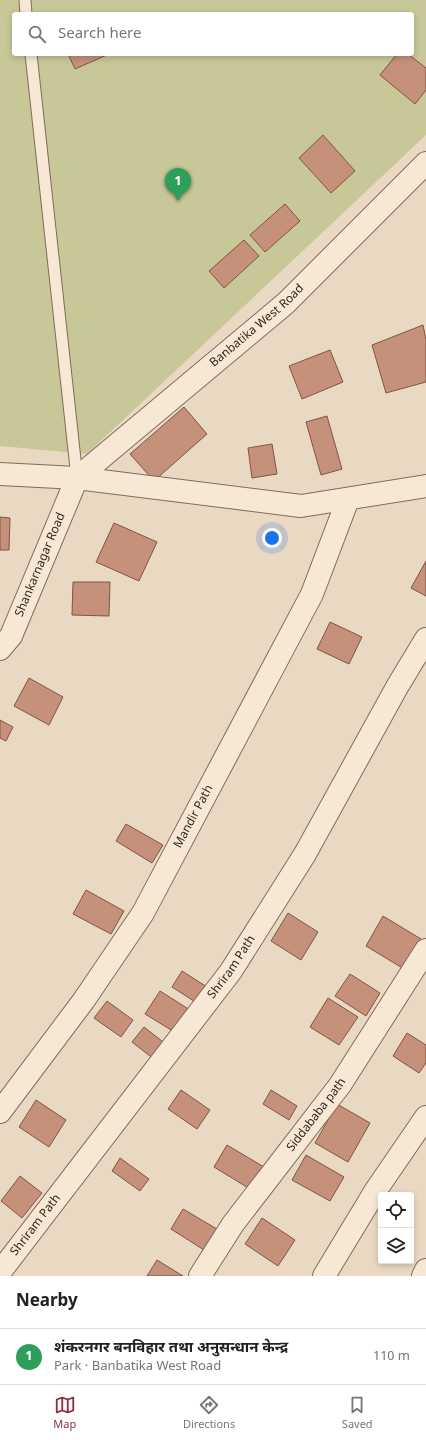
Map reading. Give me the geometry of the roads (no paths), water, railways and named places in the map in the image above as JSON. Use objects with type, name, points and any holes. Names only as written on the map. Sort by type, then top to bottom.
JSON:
[{"type":"street","name":"Banbatika West Road","points":[[77,478],[286,303],[426,163]]},
{"type":"street","points":[[0,474],[77,478],[301,506],[426,486]]},
{"type":"street","name":"Shankarnagar Road","points":[[0,649],[11,636],[77,478]]},
{"type":"street","name":"Mandir Path","points":[[0,1112],[84,1000],[143,913],[312,594],[348,499]]},
{"type":"street","name":"Shriram Path","points":[[0,1272],[231,971],[304,854],[426,638]]},
{"type":"street","name":"Siddababa path","points":[[200,1276],[233,1224],[340,1085],[426,950]]},
{"type":"street","points":[[324,1276],[376,1190],[426,1117]]},
{"type":"street","points":[[422,1276],[426,1270]]},
{"type":"lane","points":[[25,0],[26,12]]},
{"type":"lane","points":[[31,56],[77,478]]},
{"type":"place","name":"शंकरनगर बनविहार तथा अनुसन्धान केन्द्र","points":[[178,201]]}]
